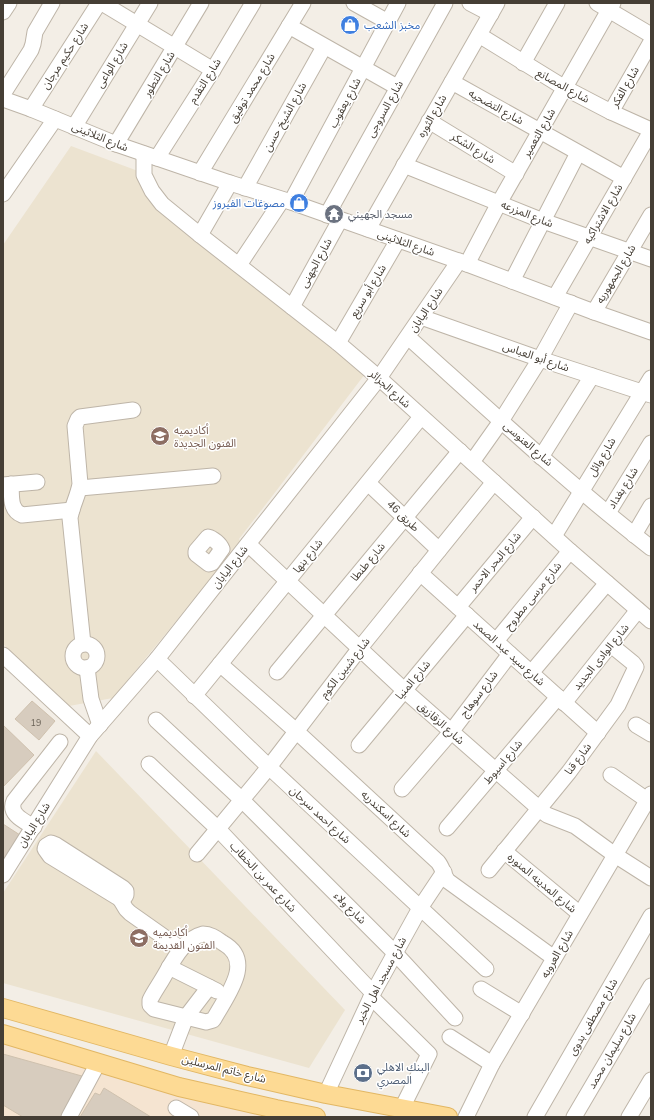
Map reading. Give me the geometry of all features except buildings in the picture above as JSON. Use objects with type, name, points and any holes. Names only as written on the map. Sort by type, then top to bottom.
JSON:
[{"type":"main road","name":"شارع خاتم المرسلين","points":[[3,1008],[222,1069],[326,1094],[448,1117]]},
{"type":"main road","points":[[3,1034],[179,1087],[221,1096],[269,1113],[316,1117]]},
{"type":"main road","points":[[176,1057],[187,1066],[188,1071],[186,1080],[179,1087]]},
{"type":"main road","points":[[221,1096],[216,1085],[218,1076],[222,1069]]},
{"type":"street","points":[[3,12],[9,3]]},
{"type":"street","points":[[3,94],[31,50],[35,32],[52,3]]},
{"type":"street","name":"شارع حكيم مرجان","points":[[31,108],[99,3]]},
{"type":"street","points":[[102,3],[212,70]]},
{"type":"street","name":"شارع الواعى","points":[[74,127],[150,3]]},
{"type":"street","name":"شارع التطور","points":[[116,144],[201,3]]},
{"type":"street","name":"شارع التقدم","points":[[150,156],[212,70],[253,3]]},
{"type":"street","name":"شارع محمد توفيق","points":[[200,173],[303,3]]},
{"type":"street","points":[[354,3],[388,22]]},
{"type":"street","name":"شارع يعقوب","points":[[239,266],[287,201],[363,68],[398,3]]},
{"type":"street","name":"شارع السروجى","points":[[333,217],[397,87],[445,3]]},
{"type":"street","points":[[470,3],[494,9]]},
{"type":"street","points":[[523,63],[557,3]]},
{"type":"street","points":[[606,5],[651,35]]},
{"type":"street","name":"شارع التعمير","points":[[463,262],[516,174],[565,88],[606,5]]},
{"type":"street","name":"شارع الثوره","points":[[368,229],[494,9]]},
{"type":"street","points":[[289,26],[397,87]]},
{"type":"street","name":"شارع المصانع","points":[[479,35],[565,88],[610,112],[651,131]]},
{"type":"street","name":"شارع الفكر","points":[[610,112],[651,42]]},
{"type":"street","name":"شارع الشيخ حسن","points":[[246,188],[324,47]]},
{"type":"street","name":"شارع التضحيه","points":[[452,82],[624,178]]},
{"type":"street","name":"شارع الثلاثينى","points":[[3,98],[31,108],[116,144],[463,262],[594,312],[649,327]]},
{"type":"street","points":[[3,194],[55,119]]},
{"type":"street","name":"شارع الشكر","points":[[429,121],[516,174]]},
{"type":"street","name":"شارع الاشتراكيه","points":[[555,297],[651,131]]},
{"type":"street","points":[[512,280],[578,153]]},
{"type":"street","name":"شارع الجزائر","points":[[150,156],[144,175],[152,191],[162,204],[338,343],[379,378],[570,551],[651,620]]},
{"type":"street","name":"شارع المزرعه","points":[[404,165],[543,221],[651,259]]},
{"type":"street","points":[[200,235],[230,183]]},
{"type":"street","name":"شارع الجمهوريه","points":[[594,312],[651,215]]},
{"type":"street","name":"شارع الجهنى","points":[[292,307],[333,217]]},
{"type":"street","name":"شارع أبو سريع","points":[[338,343],[398,240]]},
{"type":"street","name":"شارع اليابان","points":[[3,875],[95,730],[157,659],[379,378],[421,317],[463,262]]},
{"type":"street","points":[[472,462],[501,421],[540,359],[571,303]]},
{"type":"street","name":"شارع أبو العباس","points":[[421,317],[540,359],[647,393]]},
{"type":"street","name":"شارع العنوسى","points":[[408,337],[541,457],[651,548]]},
{"type":"street","points":[[541,457],[592,376]]},
{"type":"street","name":"شارع وائل","points":[[554,536],[647,393],[651,378]]},
{"type":"street","points":[[95,730],[87,668],[94,664],[97,657],[91,646],[83,644],[70,518],[80,488],[75,426],[80,416],[133,410]]},
{"type":"street","name":"شارع بنها","points":[[194,696],[421,417]]},
{"type":"street","name":"شارع بغداد","points":[[608,513],[651,442]]},
{"type":"street","name":"شارع طنطا","points":[[277,672],[460,451]]},
{"type":"street","points":[[80,488],[213,476]]},
{"type":"street","points":[[37,482],[7,484],[12,507],[18,514],[22,515],[72,510]]},
{"type":"street","name":"شارع شبين الكوم","points":[[197,854],[269,768],[360,648],[494,482]]},
{"type":"street","name":"طريق 46","points":[[368,483],[439,550]]},
{"type":"street","points":[[634,535],[651,506]]},
{"type":"street","name":"شارع البحر الاحمر","points":[[462,611],[533,517]]},
{"type":"street","name":"شارع الزقازيق","points":[[248,544],[404,690],[538,808],[547,815],[575,826],[615,855],[651,878]]},
{"type":"street","name":"شارع مرسى مطروح","points":[[496,641],[570,551]]},
{"type":"street","points":[[217,556],[230,567]]},
{"type":"street","name":"شارع سيد عبد الصمد","points":[[420,573],[598,733]]},
{"type":"street","points":[[532,673],[607,583]]},
{"type":"street","name":"شارع الوادى الجديد","points":[[561,700],[611,645],[638,610]]},
{"type":"street","name":"شارع المنيا","points":[[359,745],[404,690],[462,611]]},
{"type":"street","name":"شارع قنا","points":[[489,870],[538,808],[569,772],[618,705],[636,667],[611,645]]},
{"type":"street","name":"شارع سوهاج","points":[[402,789],[451,732],[510,654]]},
{"type":"street","points":[[3,655],[95,730]]},
{"type":"street","name":"شارع احمد سرحان","points":[[157,659],[269,768],[486,969]]},
{"type":"street","name":"شارع اسكندريه","points":[[220,664],[296,731],[438,862],[441,865],[448,881],[554,958]]},
{"type":"street","name":"شارع اسيوط","points":[[447,828],[495,771],[561,700]]},
{"type":"street","name":"شارع ولاء","points":[[156,720],[242,800],[395,953],[455,1018]]},
{"type":"street","points":[[636,725],[651,734]]},
{"type":"street","points":[[60,742],[14,801],[12,809],[46,846],[51,843],[53,844],[123,888],[126,891],[126,895],[124,898],[120,899],[130,913],[181,949]]},
{"type":"street","name":"شارع عمر بن الخطاب","points":[[149,764],[218,829],[372,995],[429,1054],[402,1108]]},
{"type":"street","points":[[611,776],[649,797]]},
{"type":"street","name":"شارع العروبه","points":[[466,1117],[492,1064],[649,797]]},
{"type":"street","name":"شارع المدينه المنوره","points":[[504,851],[580,914]]},
{"type":"street","name":"شارع مسجد اهل الخير","points":[[326,1094],[372,995],[420,908],[444,872]]},
{"type":"street","name":"شارع مصطفى بدوى","points":[[536,1117],[651,916]]},
{"type":"street","points":[[207,934],[226,944],[232,950],[236,958],[238,975],[213,1020],[206,1022],[154,1009],[150,1005],[151,997],[181,949],[195,937],[207,934]]},
{"type":"street","points":[[169,967],[227,996]]},
{"type":"street","name":"شارع سليمان محمد","points":[[574,1117],[651,986]]},
{"type":"street","points":[[176,1057],[186,1017],[209,987]]},
{"type":"street","points":[[481,989],[522,1014]]},
{"type":"street","points":[[450,1037],[492,1064]]},
{"type":"street","points":[[68,1117],[98,1063]]},
{"type":"street","points":[[629,1117],[651,1080]]},
{"type":"street","points":[[176,1108],[191,1117]]},
{"type":"shaded area","name":"أكاديميه الفنون الجديدة","points":[[71,146],[138,171],[153,202],[365,374],[239,539],[241,542],[113,698],[69,706],[3,644],[3,245]]},
{"type":"shaded area","name":"أكاديميه الفنون القديمة","points":[[96,751],[345,1010],[309,1068],[3,983],[3,893]]},
{"type":"shaded area","points":[[3,1044],[282,1114],[280,1117],[3,1117]]},
{"type":"place","name":"مخبز الشعب","points":[[350,25]]},
{"type":"place","name":"مصوغات الفيروز","points":[[299,203]]},
{"type":"place","name":"مسجد الجهيني","points":[[334,214]]},
{"type":"place","name":"أكاديميه الفنون الجديدة","points":[[160,436]]},
{"type":"place","name":"أكاديميه الفنون القديمة","points":[[139,938]]},
{"type":"place","name":"البنك الاهلي المصري","points":[[363,1073]]}]
